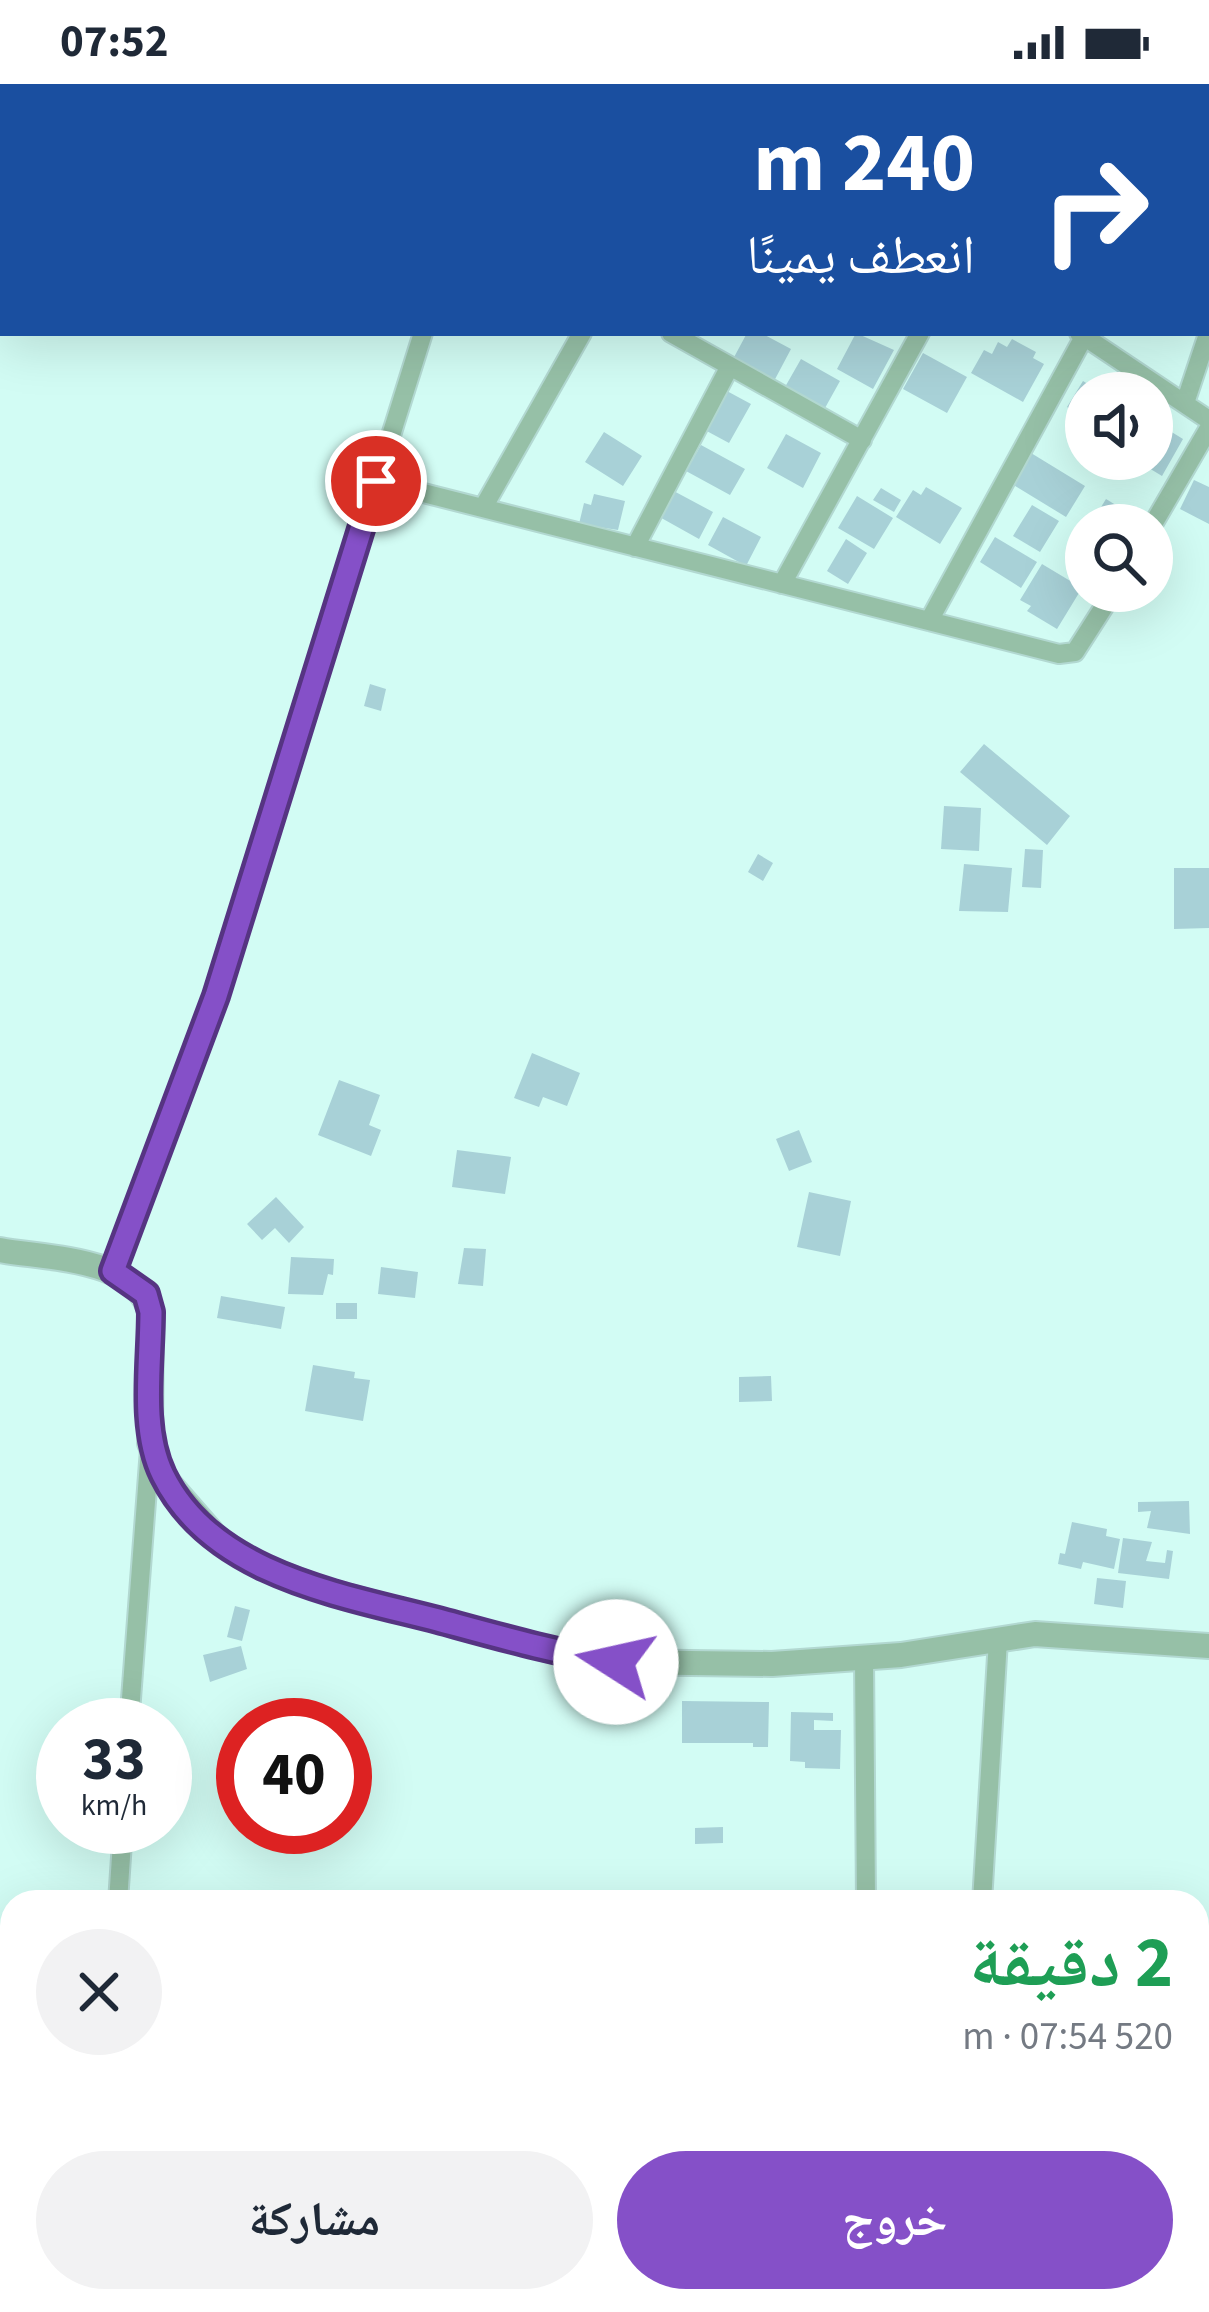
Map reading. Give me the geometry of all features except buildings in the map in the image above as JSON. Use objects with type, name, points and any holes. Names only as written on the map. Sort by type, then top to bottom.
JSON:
[{"type":"street","points":[[113,1271],[216,996],[422,336]]},
{"type":"street","points":[[482,508],[580,336]]},
{"type":"street","points":[[675,336],[862,440]]},
{"type":"street","points":[[782,584],[916,336]]},
{"type":"street","points":[[929,621],[1082,336]]},
{"type":"street","points":[[1086,336],[1209,424],[1164,504]]},
{"type":"street","points":[[1185,403],[1207,336]]},
{"type":"street","points":[[635,547],[730,366]]},
{"type":"street","points":[[376,481],[1059,654],[1075,652],[1101,612]]},
{"type":"street","points":[[0,1250],[113,1271],[146,1294],[151,1312],[151,1443],[131,1698]]},
{"type":"street","points":[[151,1443],[164,1478],[219,1541],[263,1567],[322,1590],[569,1655],[616,1662],[772,1664],[1077,1634],[1209,1646]]},
{"type":"street","points":[[983,1890],[998,1640]]},
{"type":"street","points":[[864,1658],[866,1890]]},
{"type":"street","points":[[119,1890],[121,1854]]},
{"type":"route","points":[[376,481],[216,996],[131,1234],[113,1271],[146,1294],[151,1312],[151,1443],[164,1478],[219,1541],[263,1567],[322,1590],[569,1655],[616,1662]]}]
